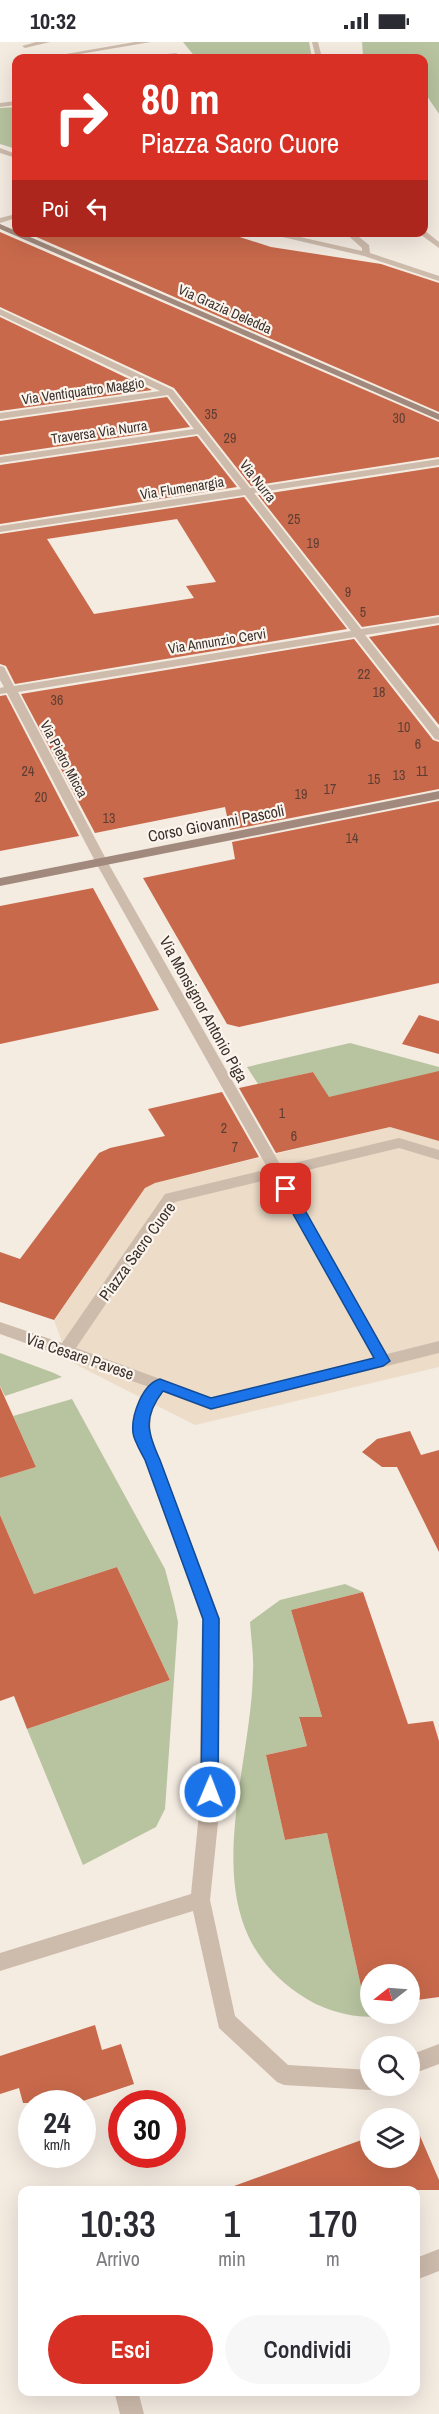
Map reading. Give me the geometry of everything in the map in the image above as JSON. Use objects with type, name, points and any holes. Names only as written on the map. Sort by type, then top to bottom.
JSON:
[{"type":"street","points":[[25,47],[47,42]]},
{"type":"street","points":[[72,54],[148,42]]},
{"type":"street","name":"Via Grazia Deledda","points":[[32,237],[439,417]]},
{"type":"street","points":[[288,237],[366,254],[439,279]]},
{"type":"street","points":[[354,237],[366,247],[366,254]]},
{"type":"street","name":"Via Nurra","points":[[0,312],[170,393],[439,736]]},
{"type":"street","name":"Via Ventiquattro Maggio","points":[[0,416],[170,393]]},
{"type":"street","name":"Traversa Via Nurra","points":[[0,460],[201,431]]},
{"type":"street","name":"Via Flumenargia","points":[[0,529],[439,462]]},
{"type":"street","name":"Via Annunzio Cervi","points":[[5,690],[439,620]]},
{"type":"street","name":"Via Pietro Micca","points":[[0,669],[5,690],[102,863]]},
{"type":"street","name":"Corso Giovanni Pascoli","points":[[0,882],[439,795]]},
{"type":"street","name":"Via Monsignor Antonio Piga","points":[[102,863],[277,1172]]},
{"type":"street","name":"Piazza Sacro Cuore","points":[[66,1350],[170,1198],[399,1143],[439,1155]]},
{"type":"street","points":[[286,1189],[383,1361]]},
{"type":"street","name":"Via Cesare Pavese","points":[[0,1328],[160,1384]]},
{"type":"street","points":[[360,2079],[284,2074],[226,2021],[200,1900],[210,1814],[211,1619],[153,1460],[141,1434],[145,1407],[160,1384],[211,1404],[439,1347]]},
{"type":"street","points":[[0,1962],[200,1900]]},
{"type":"street","points":[[420,2062],[438,2057]]},
{"type":"street","points":[[420,2267],[439,2260]]},
{"type":"street","points":[[127,2396],[132,2414]]},
{"type":"green space","points":[[183,42],[309,42],[311,54],[193,54]]},
{"type":"green space","points":[[362,42],[439,42],[439,114],[428,98],[428,54],[363,54]]},
{"type":"green space","points":[[12,107],[12,148],[0,144],[0,108]]},
{"type":"green space","points":[[350,1043],[439,1067],[439,1096],[318,1100],[323,1088],[313,1072],[258,1084],[247,1067]]},
{"type":"green space","points":[[0,1353],[62,1377],[5,1396],[0,1386]]},
{"type":"green space","points":[[72,1399],[165,1569],[178,1622],[165,1809],[156,1827],[83,1865],[27,1729],[170,1680],[117,1567],[34,1594],[0,1515],[0,1478],[36,1467],[13,1416]]},
{"type":"green space","points":[[345,1584],[363,1592],[291,1610],[322,1717],[299,1718],[307,1746],[266,1755],[285,1840],[327,1833],[360,1982],[360,2016],[336,2012],[311,2001],[299,1994],[265,1963],[245,1927],[235,1888],[234,1845],[237,1802],[250,1714],[253,1672],[250,1622],[280,1600]]},
{"type":"shaded area","points":[[390,1127],[439,1141],[439,1367],[195,1425],[69,1361],[54,1320],[145,1188],[155,1183]]},
{"type":"building","points":[[0,232],[439,422],[439,457],[251,486],[174,388],[0,307]]},
{"type":"building","points":[[36,237],[240,237],[271,247],[381,264],[439,283],[439,412]]},
{"type":"building","points":[[0,317],[152,390],[0,411]]},
{"type":"building","points":[[167,397],[190,427],[0,455],[0,421]]},
{"type":"building","points":[[197,436],[237,487],[0,524],[0,465]]},
{"type":"building","points":[[439,467],[439,615],[362,627],[258,495]]},
{"type":"building","points":[[244,497],[347,629],[15,684],[6,666],[0,664],[0,534]],"holes":[[[177,519],[216,582],[186,586],[194,598],[94,614],[47,539]]]},
{"type":"building","points":[[439,625],[439,725],[369,637]]},
{"type":"building","points":[[354,639],[433,740],[439,742],[439,789],[230,830],[225,807],[95,833],[21,694]]},
{"type":"building","points":[[6,695],[79,836],[0,851],[0,696]]},
{"type":"building","points":[[439,801],[439,983],[239,1027],[227,1024],[143,878],[235,859],[232,842]]},
{"type":"building","points":[[93,888],[159,1010],[0,1044],[0,906]]},
{"type":"building","points":[[419,1015],[439,1021],[439,1054],[402,1044]]},
{"type":"building","points":[[439,1071],[439,1141],[390,1127],[276,1153],[239,1088],[313,1072],[329,1097]]},
{"type":"building","points":[[222,1092],[259,1157],[155,1183],[145,1188],[54,1320],[0,1302],[0,1252],[20,1259],[99,1153],[110,1148],[165,1136],[148,1109]]},
{"type":"building","points":[[0,1387],[36,1467],[0,1478]]},
{"type":"building","points":[[410,1431],[421,1455],[439,1450],[439,1552],[397,1467],[382,1467],[362,1452],[377,1439]]},
{"type":"building","points":[[0,1515],[34,1594],[117,1567],[170,1680],[27,1729],[14,1696],[0,1701]]},
{"type":"building","points":[[363,1592],[408,1724],[433,1721],[439,1741],[439,1997],[420,2000],[420,1964],[360,1964],[360,1982],[327,1833],[285,1840],[266,1755],[307,1746],[299,1717],[322,1717],[291,1610]]},
{"type":"building","points":[[95,2025],[102,2050],[121,2044],[134,2084],[108,2090],[108,2093],[96,2097],[96,2090],[20,2090],[19,2088],[0,2094],[0,2056]]},
{"type":"building","points":[[420,2136],[439,2180],[439,2190],[420,2190],[420,2186],[234,2186],[360,2141],[360,2168],[420,2168]]},
{"type":"route","points":[[210,1792],[211,1619],[153,1460],[141,1434],[142,1415],[148,1399],[160,1384],[211,1404],[383,1361],[286,1189]]}]
